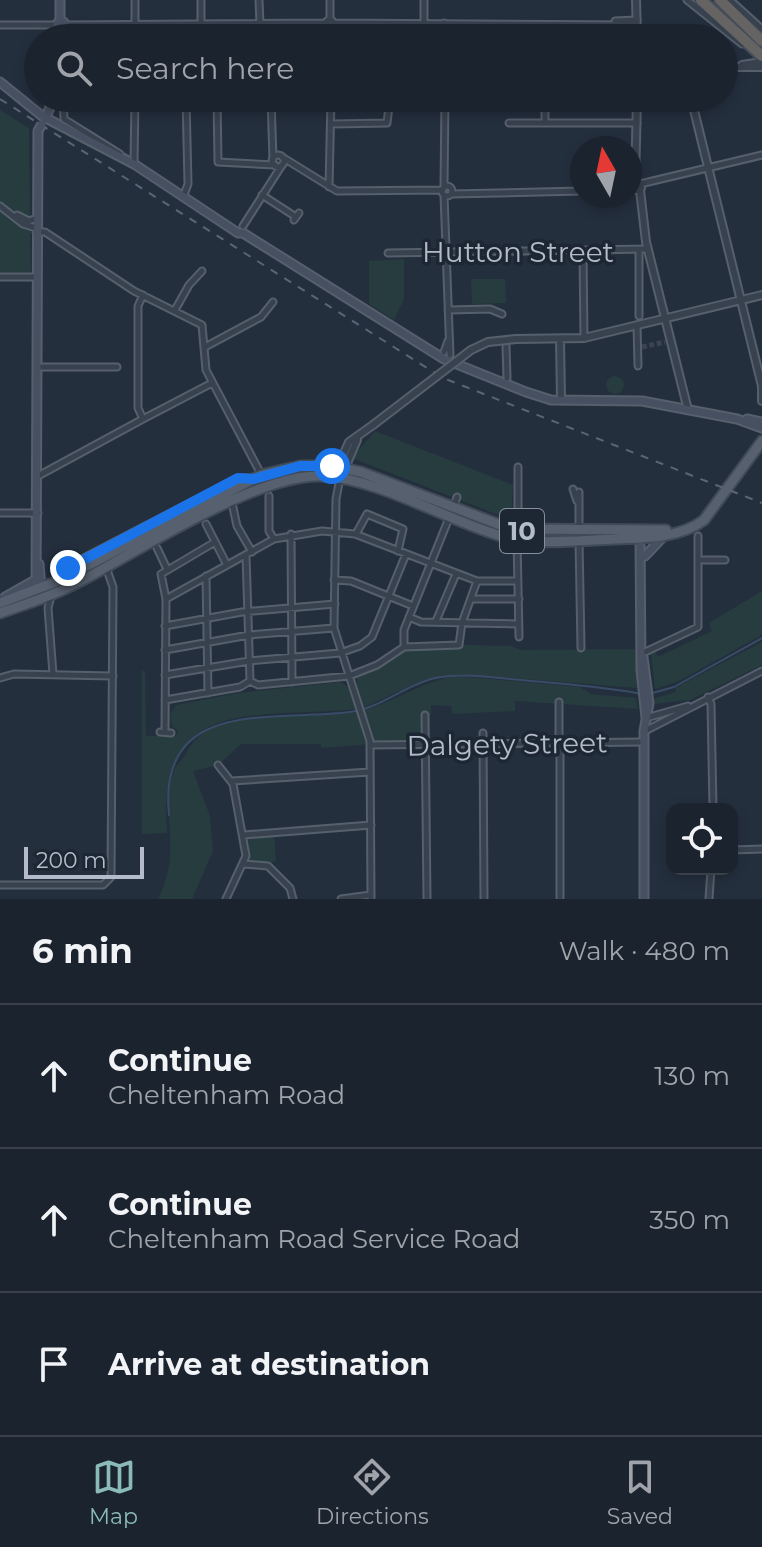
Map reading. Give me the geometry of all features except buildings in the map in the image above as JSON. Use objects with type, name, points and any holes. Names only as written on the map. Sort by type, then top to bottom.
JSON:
[{"type":"highway","points":[[711,2],[739,18],[762,56]]},
{"type":"highway","points":[[711,2],[732,24]]},
{"type":"highway","points":[[738,31],[762,56]]},
{"type":"main road","points":[[60,0],[61,24]]},
{"type":"main road","points":[[739,18],[762,32]]},
{"type":"main road","points":[[0,82],[24,106]]},
{"type":"main road","points":[[30,112],[42,124],[132,162],[431,349],[462,365],[545,399],[635,400],[758,420]]},
{"type":"main road","points":[[38,589],[36,232],[42,124],[48,112]]},
{"type":"main road","points":[[645,556],[672,533],[704,520],[749,455],[762,429],[737,419]]},
{"type":"main road","points":[[749,455],[761,444]]},
{"type":"main road","name":"10","points":[[38,589],[52,595],[104,562],[258,477],[300,466],[341,471],[518,535],[672,533]]},
{"type":"main road","name":"10","points":[[0,602],[104,562],[288,478],[341,471]]},
{"type":"main road","points":[[642,566],[645,556],[643,535]]},
{"type":"main road","points":[[643,535],[643,655],[647,703],[644,731],[644,899]]},
{"type":"main road","points":[[38,558],[38,589]]},
{"type":"main road","points":[[40,569],[45,575],[64,578]]},
{"type":"main road","name":"10","points":[[0,613],[38,589]]},
{"type":"street","points":[[135,0],[135,24]]},
{"type":"street","points":[[201,0],[201,24],[637,22],[636,0]]},
{"type":"street","points":[[259,0],[260,24]]},
{"type":"street","points":[[330,0],[330,23]]},
{"type":"street","points":[[424,0],[424,23]]},
{"type":"street","points":[[687,0],[717,24]]},
{"type":"street","points":[[730,0],[762,32]]},
{"type":"street","points":[[2,26],[24,27]]},
{"type":"street","points":[[738,41],[762,56]]},
{"type":"street","points":[[738,65],[762,56]]},
{"type":"street","points":[[64,112],[64,119],[132,162],[134,112]]},
{"type":"street","points":[[184,195],[188,184],[186,112]]},
{"type":"street","points":[[217,112],[218,162],[277,164],[300,169]]},
{"type":"street","points":[[271,112],[271,144],[277,164]]},
{"type":"street","points":[[329,187],[331,112]]},
{"type":"street","points":[[331,124],[387,123],[388,112]]},
{"type":"street","points":[[445,112],[449,336],[446,356]]},
{"type":"street","points":[[545,112],[545,123]]},
{"type":"street","points":[[637,112],[637,136]]},
{"type":"street","points":[[694,112],[762,386],[762,400]]},
{"type":"street","points":[[509,123],[637,123]]},
{"type":"street","points":[[271,144],[300,169],[341,192],[570,191]]},
{"type":"street","points":[[642,185],[762,155]]},
{"type":"street","points":[[277,164],[282,156]]},
{"type":"street","points":[[240,229],[272,179],[282,156]]},
{"type":"street","points":[[262,195],[296,217]]},
{"type":"street","points":[[0,206],[29,221],[37,218]]},
{"type":"street","points":[[640,208],[647,245]]},
{"type":"street","points":[[640,208],[666,317],[668,341],[688,410]]},
{"type":"street","points":[[9,211],[36,232],[44,232],[143,295],[202,325],[205,367],[258,477],[238,478],[72,564],[64,578]]},
{"type":"street","name":"Hutton Street","points":[[388,253],[639,251],[647,245]]},
{"type":"street","points":[[639,251],[639,316]]},
{"type":"street","points":[[583,252],[584,338]]},
{"type":"street","points":[[175,310],[189,285],[202,271]]},
{"type":"street","points":[[0,277],[37,277]]},
{"type":"street","points":[[143,295],[138,306],[138,408],[143,419]]},
{"type":"street","points":[[341,899],[371,897],[370,745],[334,628],[335,533],[341,471],[349,451],[373,425],[471,350],[488,342],[584,338],[762,295]]},
{"type":"street","points":[[205,347],[261,317],[273,302]]},
{"type":"street","points":[[448,310],[490,309],[502,314]]},
{"type":"street","points":[[637,325],[640,348],[638,366]]},
{"type":"street","points":[[560,340],[561,400]]},
{"type":"street","points":[[506,346],[507,378]]},
{"type":"street","points":[[37,367],[117,367]]},
{"type":"street","points":[[38,476],[212,383]]},
{"type":"street","points":[[758,420],[762,414]]},
{"type":"street","points":[[518,467],[519,637]]},
{"type":"street","points":[[576,491],[579,506],[581,648]]},
{"type":"street","points":[[269,496],[269,531],[274,539]]},
{"type":"street","points":[[404,647],[403,634],[409,617],[457,497]]},
{"type":"street","points":[[232,502],[231,510],[249,554],[250,681]]},
{"type":"street","points":[[0,513],[38,513]]},
{"type":"street","points":[[355,534],[367,514],[403,529],[398,551]]},
{"type":"street","points":[[206,524],[227,565]]},
{"type":"street","points":[[166,599],[274,539],[291,534],[355,534],[477,581],[518,581]]},
{"type":"street","points":[[291,534],[292,682]]},
{"type":"street","points":[[643,655],[698,627],[698,536]]},
{"type":"street","points":[[165,732],[166,599],[160,580],[166,567],[215,542]]},
{"type":"street","points":[[157,548],[166,567]]},
{"type":"street","points":[[165,675],[249,661],[340,653],[369,642],[406,554]]},
{"type":"street","points":[[698,560],[725,560]]},
{"type":"street","points":[[0,885],[108,882],[113,587],[104,562]]},
{"type":"street","points":[[436,621],[456,574]]},
{"type":"street","points":[[206,576],[208,693]]},
{"type":"street","points":[[334,580],[351,581],[413,606]]},
{"type":"street","points":[[250,681],[258,685],[349,676],[377,665],[404,647],[460,644],[462,623],[477,581]]},
{"type":"street","points":[[52,595],[48,606],[53,674]]},
{"type":"street","points":[[471,599],[519,599]]},
{"type":"street","points":[[165,626],[250,611],[335,604]]},
{"type":"street","points":[[409,617],[417,622],[518,624]]},
{"type":"street","points":[[165,650],[249,635],[334,628]]},
{"type":"street","points":[[644,731],[762,671]]},
{"type":"street","points":[[0,678],[14,674],[113,676]]},
{"type":"street","points":[[165,700],[240,687],[250,681]]},
{"type":"street","points":[[708,697],[711,704],[713,803]]},
{"type":"street","points":[[559,702],[560,899]]},
{"type":"street","points":[[647,703],[662,711]]},
{"type":"street","points":[[646,718],[662,711],[689,706]]},
{"type":"street","points":[[425,715],[427,899]]},
{"type":"street","points":[[646,718],[670,717]]},
{"type":"street","points":[[483,733],[484,899]]},
{"type":"street","name":"Dalgety Street","points":[[370,745],[644,742]]},
{"type":"street","points":[[218,765],[232,781],[243,835],[244,863],[226,899]]},
{"type":"street","points":[[232,781],[370,772]]},
{"type":"street","points":[[243,835],[371,825]]},
{"type":"street","points":[[738,850],[762,849]]},
{"type":"street","points":[[244,863],[268,866],[289,887],[293,899]]},
{"type":"street","points":[[709,899],[711,875]]},
{"type":"green space","points":[[0,110],[29,128],[31,281],[0,281]]},
{"type":"green space","points":[[404,259],[404,299],[394,320],[369,304],[369,261]]},
{"type":"green space","points":[[471,279],[505,279],[506,303],[472,304]]},
{"type":"green space","points":[[615,376],[624,385],[615,394],[606,385]]},
{"type":"green space","points":[[375,431],[513,485],[511,520],[352,458]]},
{"type":"green space","points":[[762,591],[762,635],[679,681],[655,689],[651,654],[655,651],[658,657],[712,631],[709,623]]},
{"type":"green space","points":[[762,642],[762,665],[690,700],[654,704],[655,698],[676,692],[675,688]]},
{"type":"green space","points":[[511,646],[521,650],[636,649],[637,688],[460,674],[424,680],[362,708],[356,677],[406,648]]},
{"type":"green space","points":[[142,671],[145,671],[146,736],[176,736],[178,731],[172,726],[170,715],[176,705],[238,693],[341,682],[348,687],[356,709],[250,716],[220,722],[196,735],[178,756],[168,788],[167,833],[142,834]]},
{"type":"green space","points":[[459,676],[580,687],[591,694],[636,698],[638,709],[515,701],[515,711],[453,714],[451,706],[431,705],[431,715],[424,715],[424,740],[321,748],[321,744],[241,744],[218,765],[193,771],[210,816],[213,851],[192,899],[158,899],[169,865],[169,806],[173,774],[199,737],[218,725],[240,719],[361,711],[433,682]]},
{"type":"green space","points":[[274,835],[276,860],[270,864],[250,862],[248,838]]},
{"type":"waterway","points":[[649,694],[674,687],[762,638]]},
{"type":"waterway","points":[[169,815],[170,777],[182,750],[201,733],[227,723],[361,710],[424,681],[456,676],[642,694]]},
{"type":"tunnel","points":[[642,347],[665,342]]},
{"type":"railway","points":[[0,99],[443,378],[762,503]]},
{"type":"route","points":[[68,568],[238,478],[254,479],[277,470],[300,466],[332,466]]}]
